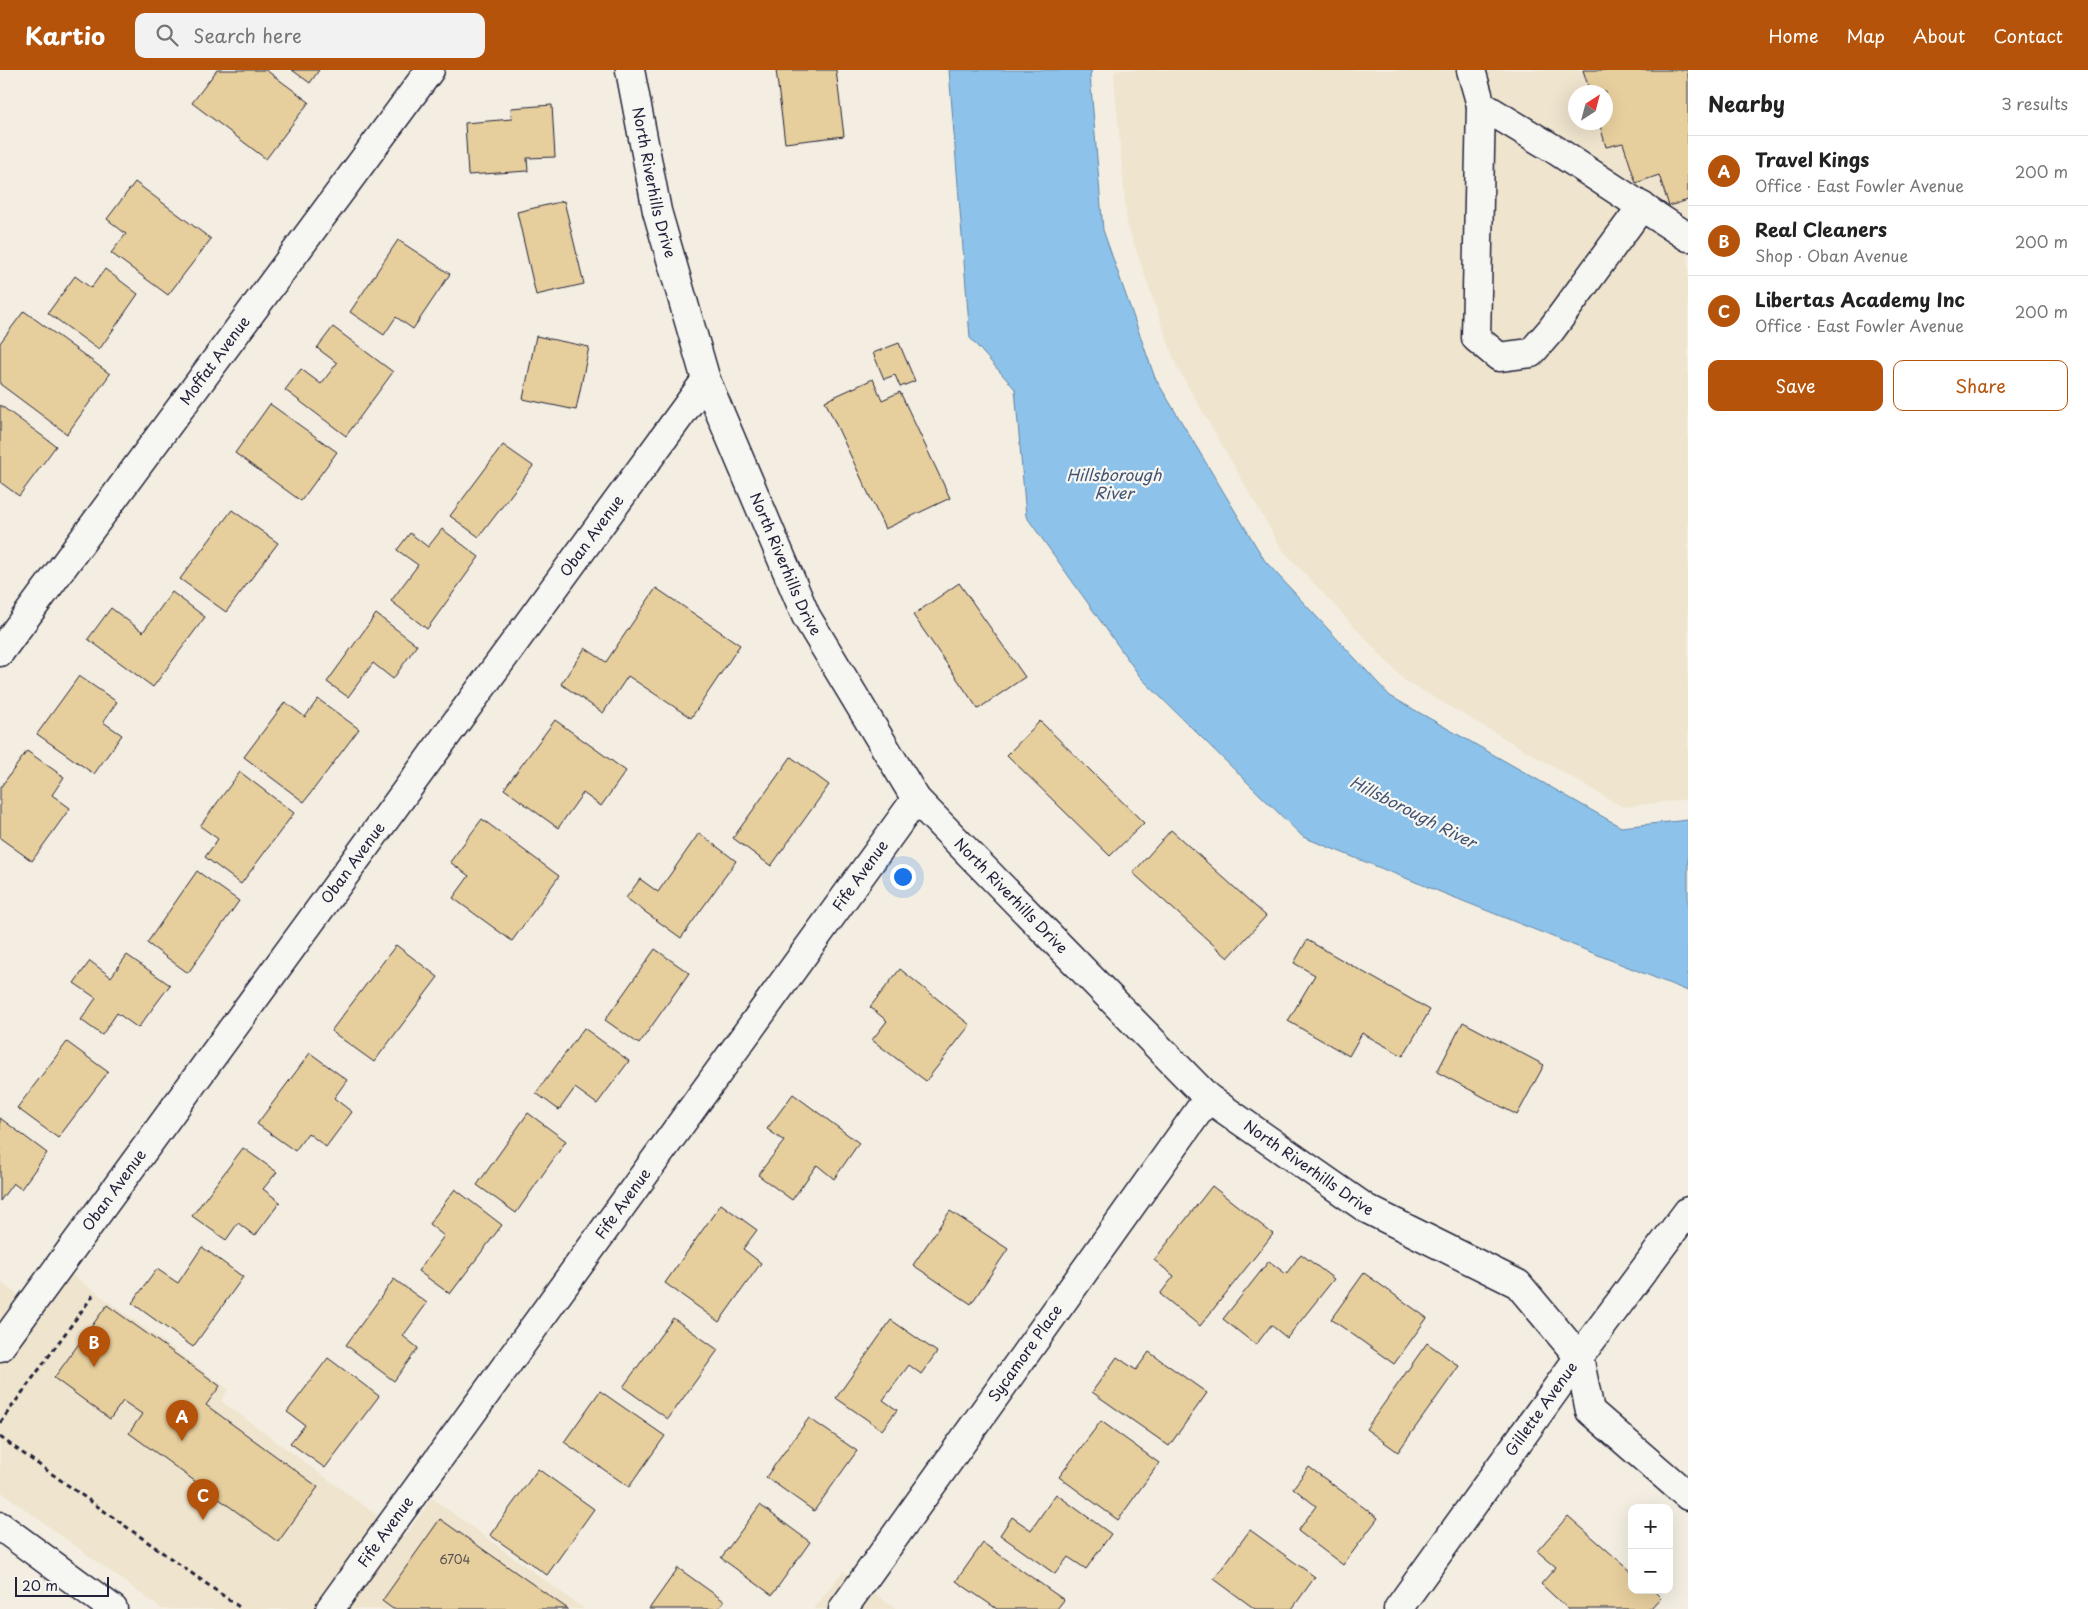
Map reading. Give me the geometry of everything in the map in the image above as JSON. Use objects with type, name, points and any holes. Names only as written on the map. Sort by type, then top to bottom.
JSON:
[{"type":"street","name":"Moffat Avenue","points":[[0,652],[430,70]]},
{"type":"street","name":"North Riverhills Drive","points":[[630,70],[657,211],[706,380],[806,616],[916,799],[1208,1098],[1367,1209],[1518,1284],[1579,1357],[1590,1411],[1688,1496]]},
{"type":"street","points":[[1471,70],[1481,105],[1476,338],[1499,357],[1531,353],[1551,330],[1642,206]]},
{"type":"street","points":[[1481,105],[1688,237]]},
{"type":"street","name":"Oban Avenue","points":[[6,1331],[706,380]]},
{"type":"street","name":"Fife Avenue","points":[[330,1609],[916,799]]},
{"type":"street","name":"Sycamore Place","points":[[844,1609],[1208,1098]]},
{"type":"street","name":"Gillette Avenue","points":[[1398,1609],[1579,1357],[1688,1211]]},
{"type":"street","points":[[0,1526],[113,1609]]},
{"type":"path","points":[[0,1423],[94,1294]]},
{"type":"path","points":[[0,1437],[242,1609]]},
{"type":"shaded area","points":[[1116,70],[1688,70],[1688,799],[1623,807],[1404,680],[1281,548],[1176,365],[1127,224],[1114,75]]},
{"type":"shaded area","points":[[52,1260],[228,1389],[221,1401],[405,1536],[432,1498],[584,1609],[162,1609],[0,1491],[0,1282],[25,1300]]},
{"type":"shaded area","points":[[843,1571],[896,1609],[814,1609]]},
{"type":"water","name":"Hillsborough River","points":[[949,70],[1092,70],[1090,75],[1103,230],[1155,378],[1265,561],[1390,696],[1621,827],[1688,820],[1688,991],[1303,837],[1141,678],[1026,516],[1015,389],[970,338]]},
{"type":"building","points":[[217,70],[266,70],[309,102],[266,159],[192,103]]},
{"type":"building","points":[[292,70],[319,70],[310,83]]},
{"type":"building","points":[[776,70],[836,70],[844,136],[785,143]]},
{"type":"building","points":[[1583,70],[1688,70],[1688,200],[1669,206],[1659,175],[1636,183],[1623,143],[1606,147],[1601,130],[1613,130],[1613,85],[1588,85]]},
{"type":"building","points":[[552,105],[555,157],[527,158],[528,171],[468,175],[465,123],[512,119],[511,108]]},
{"type":"building","points":[[135,182],[211,239],[168,295],[111,253],[126,234],[107,219]]},
{"type":"building","points":[[564,201],[584,284],[536,295],[517,212]]},
{"type":"building","points":[[398,240],[450,274],[413,329],[396,317],[384,335],[350,312]]},
{"type":"building","points":[[105,269],[138,294],[99,350],[48,313],[75,276],[91,288]]},
{"type":"building","points":[[24,311],[110,374],[67,434],[0,384],[0,343]]},
{"type":"building","points":[[333,327],[393,372],[346,436],[285,390],[301,369],[321,384],[337,363],[317,348]]},
{"type":"building","points":[[536,336],[589,347],[576,410],[523,399]]},
{"type":"building","points":[[899,343],[915,381],[900,387],[895,375],[884,379],[873,353]]},
{"type":"building","points":[[873,379],[882,400],[900,392],[950,498],[885,529],[825,401]]},
{"type":"building","points":[[270,404],[337,452],[301,501],[235,453]]},
{"type":"building","points":[[0,405],[56,446],[19,496],[0,482]]},
{"type":"building","points":[[503,445],[533,466],[479,537],[450,516]]},
{"type":"building","points":[[232,510],[278,543],[226,612],[180,579]]},
{"type":"building","points":[[442,529],[479,557],[427,629],[391,601],[418,565],[397,550],[410,533],[428,547]]},
{"type":"building","points":[[959,583],[1025,677],[978,709],[913,615]]},
{"type":"building","points":[[656,588],[740,645],[691,718],[628,676],[603,713],[561,684],[585,648],[606,662]]},
{"type":"building","points":[[172,592],[205,617],[153,687],[88,639],[111,608],[143,632]]},
{"type":"building","points":[[376,614],[417,645],[393,679],[373,663],[348,697],[327,682]]},
{"type":"building","points":[[79,676],[117,702],[103,722],[122,735],[94,774],[37,734]]},
{"type":"building","points":[[318,699],[359,729],[304,802],[244,757],[285,702],[305,717]]},
{"type":"building","points":[[555,720],[626,771],[601,806],[583,793],[558,828],[504,789]]},
{"type":"building","points":[[1040,721],[1144,823],[1110,856],[1007,755]]},
{"type":"building","points":[[27,751],[64,777],[52,795],[70,808],[32,861],[0,838],[0,788]]},
{"type":"building","points":[[791,757],[829,785],[771,866],[733,838]]},
{"type":"building","points":[[240,772],[294,813],[241,884],[205,857],[218,839],[200,826]]},
{"type":"building","points":[[482,819],[559,876],[512,941],[453,898],[469,876],[450,862]]},
{"type":"building","points":[[1171,830],[1266,916],[1228,958],[1133,873]]},
{"type":"building","points":[[699,833],[736,861],[681,938],[626,898],[640,879],[658,892]]},
{"type":"building","points":[[197,871],[239,901],[188,973],[147,943]]},
{"type":"building","points":[[1307,940],[1430,1010],[1403,1056],[1362,1033],[1349,1056],[1288,1021],[1315,975],[1294,963]]},
{"type":"building","points":[[396,945],[438,977],[374,1062],[331,1031]]},
{"type":"building","points":[[655,949],[689,973],[639,1044],[605,1020]]},
{"type":"building","points":[[127,955],[170,985],[138,1028],[117,1013],[102,1035],[81,1020],[96,998],[74,983],[90,961],[111,977]]},
{"type":"building","points":[[900,969],[970,1025],[926,1081],[872,1040],[887,1021],[870,1007]]},
{"type":"building","points":[[1463,1022],[1544,1065],[1517,1115],[1437,1072]]},
{"type":"building","points":[[584,1028],[629,1061],[597,1104],[575,1088],[559,1110],[536,1093]]},
{"type":"building","points":[[67,1042],[108,1072],[58,1138],[17,1108]]},
{"type":"building","points":[[310,1053],[347,1080],[334,1098],[352,1112],[326,1147],[308,1133],[295,1151],[257,1124]]},
{"type":"building","points":[[793,1094],[859,1143],[834,1179],[817,1165],[792,1200],[758,1175],[784,1141],[767,1129]]},
{"type":"building","points":[[528,1113],[566,1141],[516,1213],[477,1185]]},
{"type":"building","points":[[0,1118],[47,1153],[21,1189],[13,1183],[0,1201]]},
{"type":"building","points":[[243,1148],[277,1172],[263,1189],[280,1202],[255,1236],[238,1223],[226,1240],[192,1216]]},
{"type":"building","points":[[1212,1186],[1273,1234],[1200,1326],[1160,1294],[1174,1276],[1154,1260]]},
{"type":"building","points":[[455,1189],[502,1225],[450,1294],[418,1271],[444,1236],[429,1224]]},
{"type":"building","points":[[721,1204],[757,1230],[743,1249],[761,1263],[719,1322],[665,1283]]},
{"type":"building","points":[[950,1211],[1008,1249],[971,1304],[913,1265]]},
{"type":"building","points":[[202,1247],[243,1277],[193,1347],[132,1303],[157,1269],[178,1283]]},
{"type":"building","points":[[1301,1254],[1334,1279],[1287,1338],[1271,1325],[1256,1345],[1223,1319],[1269,1261],[1286,1274]]},
{"type":"building","points":[[1364,1273],[1427,1318],[1394,1364],[1331,1319]]},
{"type":"building","points":[[394,1279],[427,1303],[403,1336],[418,1348],[394,1381],[346,1345]]},
{"type":"building","points":[[107,1305],[220,1386],[206,1405],[318,1487],[278,1542],[129,1433],[142,1414],[123,1401],[110,1419],[54,1378]]},
{"type":"building","points":[[673,1318],[718,1350],[668,1419],[623,1387]]},
{"type":"building","points":[[891,1320],[937,1352],[921,1374],[909,1365],[883,1400],[897,1410],[882,1430],[836,1398]]},
{"type":"building","points":[[1427,1343],[1459,1366],[1398,1452],[1366,1429]]},
{"type":"building","points":[[1149,1352],[1207,1393],[1169,1446],[1092,1392],[1117,1357],[1136,1370]]},
{"type":"building","points":[[328,1358],[379,1396],[325,1468],[290,1443],[305,1425],[287,1412]]},
{"type":"building","points":[[600,1391],[665,1436],[629,1487],[564,1442]]},
{"type":"building","points":[[809,1418],[857,1451],[814,1511],[766,1477]]},
{"type":"building","points":[[1101,1421],[1159,1463],[1118,1520],[1059,1477]]},
{"type":"building","points":[[1309,1467],[1378,1518],[1343,1565],[1298,1531],[1316,1506],[1293,1488]]},
{"type":"building","points":[[538,1469],[594,1509],[547,1575],[490,1535]]},
{"type":"building","points":[[1056,1494],[1111,1534],[1086,1569],[1068,1557],[1055,1574],[1000,1535],[1012,1517],[1031,1530]]},
{"type":"building","points":[[760,1505],[810,1542],[772,1595],[721,1558]]},
{"type":"building","points":[[1568,1516],[1628,1568],[1628,1594],[1657,1594],[1661,1598],[1651,1609],[1568,1609],[1541,1584],[1556,1567],[1537,1551]]},
{"type":"building","points":[[440,1519],[568,1609],[393,1609],[382,1601]]},
{"type":"building","points":[[1250,1530],[1315,1577],[1292,1609],[1255,1609],[1214,1579]]},
{"type":"building","points":[[983,1543],[1064,1600],[1057,1609],[997,1609],[956,1581]]},
{"type":"building","points":[[678,1568],[724,1601],[718,1609],[649,1609]]},
{"type":"place","name":"Real Cleaners","points":[[94,1367]]},
{"type":"place","name":"Travel Kings","points":[[182,1441]]},
{"type":"place","name":"Libertas Academy Inc","points":[[203,1520]]}]
